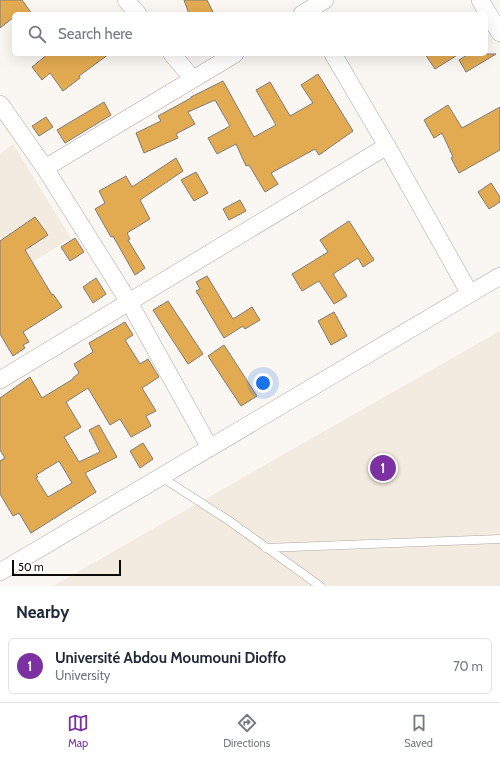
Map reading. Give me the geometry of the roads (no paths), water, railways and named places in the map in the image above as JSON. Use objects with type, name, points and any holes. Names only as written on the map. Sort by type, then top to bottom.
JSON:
[{"type":"street","points":[[126,0],[136,12]]},
{"type":"street","points":[[305,10],[325,0]]},
{"type":"street","points":[[480,0],[487,12]]},
{"type":"street","points":[[488,13],[500,33]]},
{"type":"street","points":[[174,56],[193,79]]},
{"type":"street","points":[[45,168],[232,56]]},
{"type":"street","points":[[334,56],[387,146],[470,294]]},
{"type":"street","points":[[0,104],[45,168],[129,302],[210,448]]},
{"type":"street","points":[[0,380],[387,146]]},
{"type":"street","points":[[0,572],[500,276]]},
{"type":"lane","points":[[160,477],[228,520],[320,586]]},
{"type":"lane","points":[[266,548],[500,539]]},
{"type":"place","name":"Université Abdou Moumouni Dioffo","points":[[383,468]]}]
